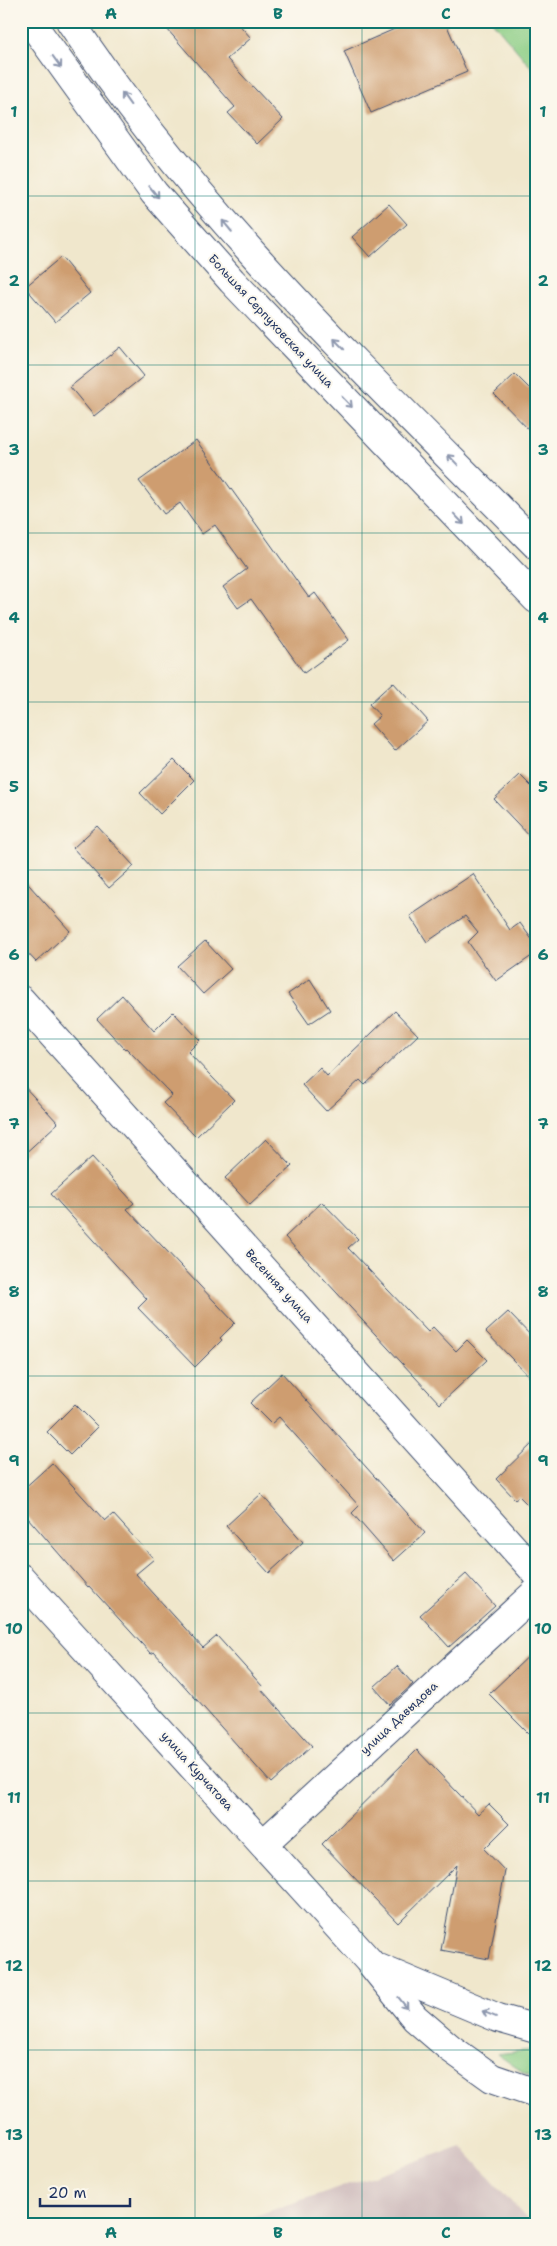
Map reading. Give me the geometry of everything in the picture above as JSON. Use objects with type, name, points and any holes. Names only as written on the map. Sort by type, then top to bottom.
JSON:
[{"type":"street","name":"Большая Серпуховская улица","points":[[30,21],[154,193],[232,281],[536,599]]},
{"type":"street","points":[[70,21],[150,132],[230,230],[313,318],[536,545]]},
{"type":"street","name":"Весенняя улица","points":[[21,1000],[536,1572]]},
{"type":"street","name":"улица Курчатова","points":[[21,1578],[372,1965],[415,2018],[450,2048],[492,2078],[536,2093]]},
{"type":"street","name":"улица Давыдова","points":[[263,1844],[536,1592]]},
{"type":"street","name":"улица Курчатова","points":[[372,1965],[498,2018],[536,2029]]},
{"type":"shaded area","points":[[461,2146],[532,2225],[228,2225]]},
{"type":"green space","points":[[492,21],[536,21],[536,73]]},
{"type":"green space","points":[[536,2051],[536,2077],[524,2073],[497,2054]]},
{"type":"building","points":[[160,21],[236,21],[251,38],[227,59],[283,119],[257,144],[228,113],[235,107]]},
{"type":"building","points":[[413,21],[445,21],[467,72],[371,113],[344,51]]},
{"type":"building","points":[[389,204],[407,224],[370,257],[352,237]]},
{"type":"building","points":[[61,257],[90,293],[55,322],[25,287]]},
{"type":"building","points":[[120,347],[144,376],[94,416],[70,387]]},
{"type":"building","points":[[515,374],[536,395],[536,437],[494,394]]},
{"type":"building","points":[[196,440],[309,598],[315,593],[349,640],[304,673],[251,599],[238,608],[223,587],[247,569],[215,525],[202,534],[180,503],[164,514],[139,481]]},
{"type":"building","points":[[393,682],[428,721],[395,751],[371,724],[380,716],[369,704]]},
{"type":"building","points":[[174,760],[194,780],[160,814],[140,793]]},
{"type":"building","points":[[520,775],[536,791],[536,843],[494,799]]},
{"type":"building","points":[[97,826],[134,866],[109,888],[73,848]]},
{"type":"building","points":[[473,874],[510,930],[520,923],[536,945],[536,953],[496,981],[468,942],[478,932],[465,916],[427,942],[410,916]]},
{"type":"building","points":[[21,876],[70,931],[36,962],[21,946]]},
{"type":"building","points":[[205,941],[231,969],[203,994],[177,966]]},
{"type":"building","points":[[310,979],[330,1010],[309,1024],[288,994]]},
{"type":"building","points":[[122,995],[154,1031],[173,1012],[200,1040],[188,1052],[234,1100],[196,1137],[163,1103],[172,1095],[97,1019]]},
{"type":"building","points":[[395,1011],[418,1035],[365,1085],[360,1080],[326,1111],[302,1085],[320,1068],[327,1076]]},
{"type":"building","points":[[21,1083],[58,1123],[21,1157]]},
{"type":"building","points":[[266,1139],[292,1166],[250,1205],[225,1178]]},
{"type":"building","points":[[92,1157],[134,1203],[127,1209],[235,1323],[220,1338],[222,1340],[195,1367],[138,1308],[147,1299],[51,1194]]},
{"type":"building","points":[[322,1202],[358,1239],[348,1248],[428,1332],[433,1327],[456,1351],[467,1340],[487,1360],[440,1404],[285,1237]]},
{"type":"building","points":[[508,1312],[536,1341],[536,1384],[486,1332]]},
{"type":"building","points":[[282,1373],[425,1533],[394,1561],[352,1513],[359,1506],[279,1417],[271,1424],[250,1403]]},
{"type":"building","points":[[75,1404],[98,1427],[70,1455],[47,1432]]},
{"type":"building","points":[[536,1440],[536,1513],[519,1496],[515,1499],[496,1479]]},
{"type":"building","points":[[52,1463],[105,1521],[113,1514],[154,1559],[136,1574],[203,1648],[217,1636],[312,1746],[271,1783],[154,1652],[151,1654],[88,1587],[21,1510],[21,1491]]},
{"type":"building","points":[[261,1494],[303,1542],[269,1573],[226,1526]]},
{"type":"building","points":[[466,1574],[495,1606],[449,1647],[420,1615]]},
{"type":"building","points":[[536,1649],[536,1741],[489,1694]]},
{"type":"building","points":[[397,1666],[413,1684],[390,1705],[374,1687]]},
{"type":"building","points":[[417,1750],[478,1814],[489,1804],[509,1824],[484,1849],[505,1871],[489,1959],[441,1950],[457,1865],[398,1923],[322,1844]]}]
